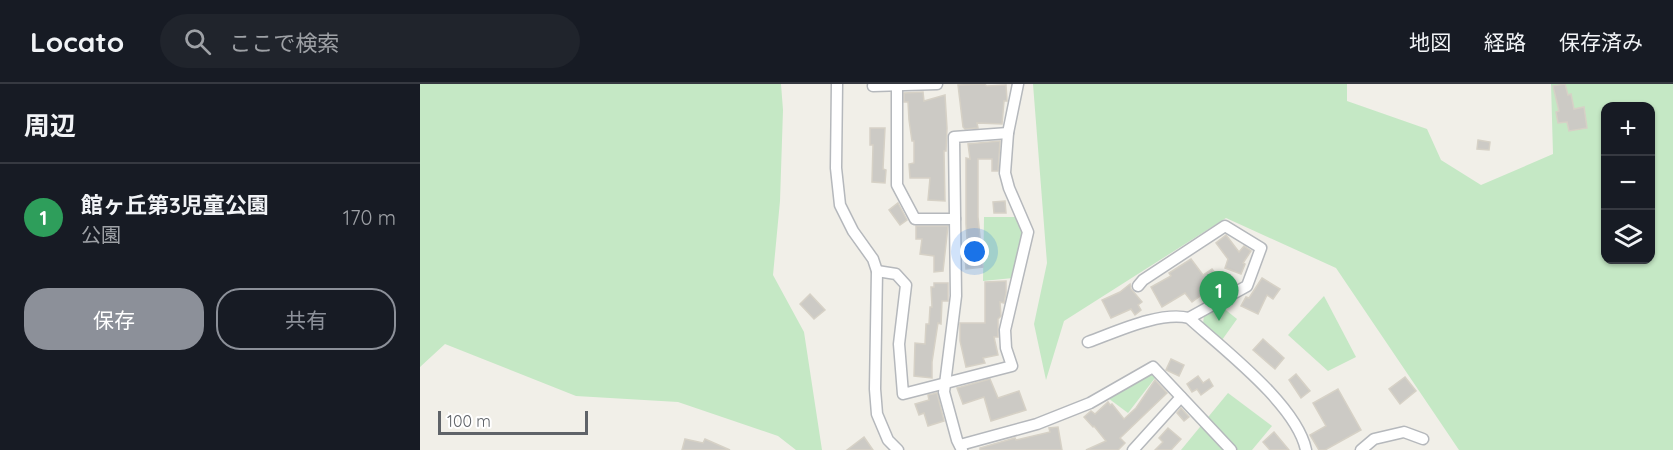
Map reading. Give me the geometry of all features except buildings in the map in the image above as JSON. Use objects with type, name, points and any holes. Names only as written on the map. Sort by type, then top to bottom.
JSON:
[{"type":"street","points":[[837,84],[836,168],[840,205],[853,231],[873,259],[877,271],[875,389],[877,414],[888,440],[898,450]]},
{"type":"street","points":[[873,86],[937,84]]},
{"type":"street","points":[[877,271],[896,274],[906,285],[900,344],[903,394],[1012,366],[1006,348],[1005,330],[1028,232],[1005,173],[1008,133],[1017,84]]},
{"type":"street","points":[[897,85],[897,185],[915,219],[955,219]]},
{"type":"street","points":[[1008,133],[954,136],[956,296],[944,392],[961,447],[1037,424],[1090,403],[1153,368],[1231,450]]},
{"type":"street","points":[[1088,342],[1126,328],[1170,316],[1190,318],[1248,286],[1261,248],[1225,226],[1137,286]]},
{"type":"street","points":[[1190,318],[1280,402],[1294,422],[1306,450]]},
{"type":"street","points":[[1134,450],[1181,396]]},
{"type":"street","points":[[1361,450],[1374,439],[1404,432],[1423,439]]},
{"type":"green space","points":[[420,84],[781,84],[783,110],[780,201],[773,275],[804,332],[822,450],[796,450],[778,436],[678,402],[576,396],[445,344],[420,367]]},
{"type":"green space","points":[[1033,84],[1347,84],[1347,101],[1427,129],[1441,160],[1481,185],[1553,154],[1551,84],[1673,84],[1673,450],[1459,450],[1336,268],[1226,218],[1064,321],[1046,380],[1034,324],[1047,263]]},
{"type":"green space","points":[[984,217],[1015,217],[1024,233],[1013,278],[983,281]]},
{"type":"green space","points":[[1324,296],[1356,357],[1328,371],[1288,335]]},
{"type":"green space","points":[[1222,307],[1237,319],[1222,340],[1203,324],[1204,315]]},
{"type":"green space","points":[[1151,374],[1155,378],[1128,413],[1108,398]]},
{"type":"green space","points":[[1228,393],[1272,426],[1252,450],[1181,450]]},
{"type":"place","name":"館ヶ丘第3児童公園","points":[[1219,321]]}]
